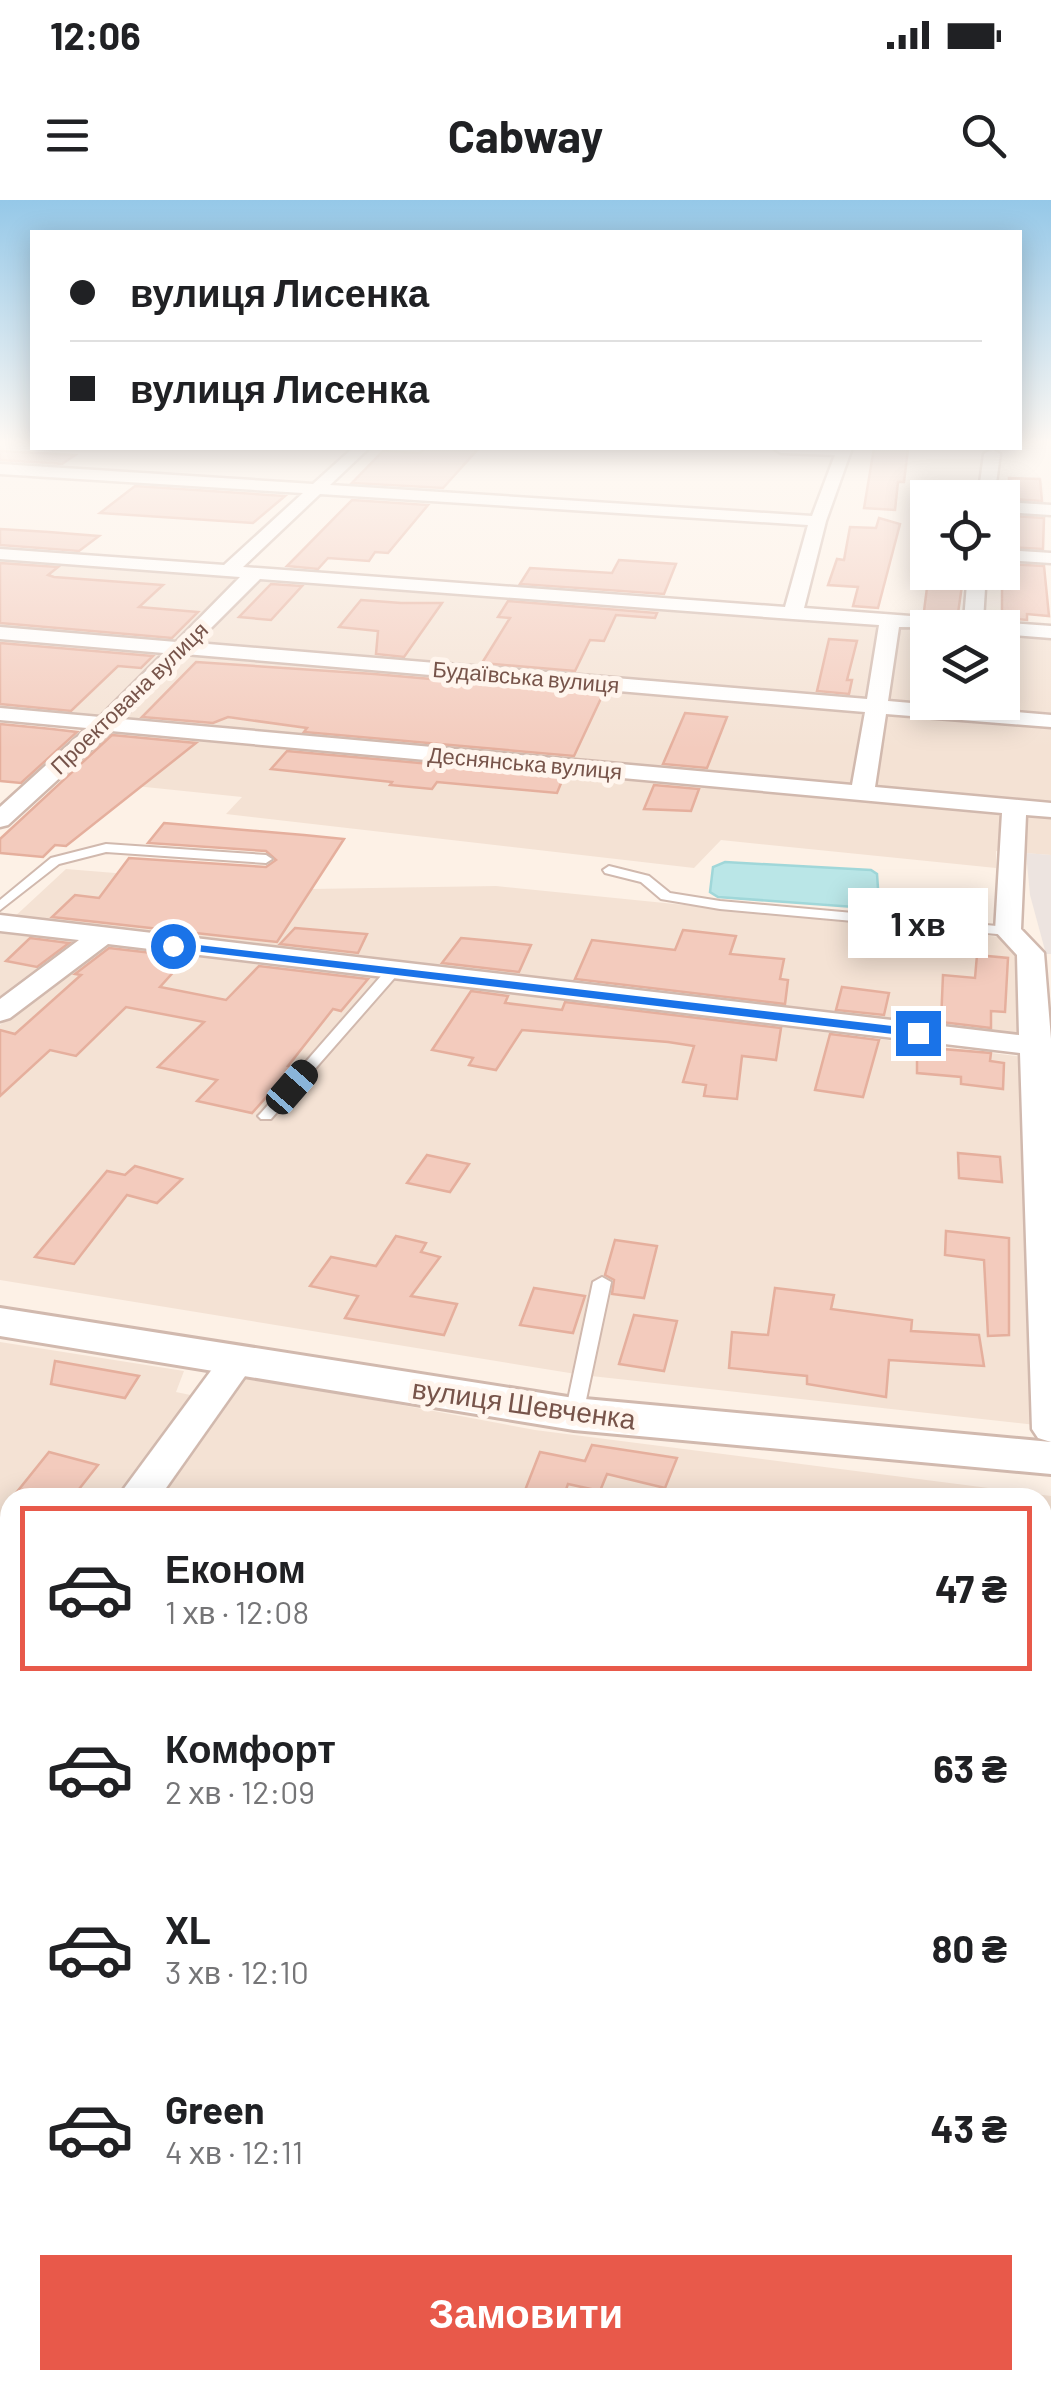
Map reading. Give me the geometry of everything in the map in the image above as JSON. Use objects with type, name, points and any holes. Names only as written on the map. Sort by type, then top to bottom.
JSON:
[{"type":"street","points":[[228,571],[257,545]]},
{"type":"street","points":[[793,613],[811,545]]},
{"type":"street","points":[[0,554],[910,621]]},
{"type":"street","points":[[1020,556],[1051,558]]},
{"type":"street","name":"Проектована вулиця","points":[[0,820],[104,724],[255,573]]},
{"type":"street","points":[[862,794],[890,620]]},
{"type":"street","points":[[1020,630],[1051,632]]},
{"type":"street","name":"Будаївська вулиця","points":[[0,633],[1051,721]]},
{"type":"street","name":"Деснянська вулиця","points":[[0,714],[1051,810]]},
{"type":"street","points":[[1014,807],[1008,932],[1030,953],[1043,1048],[1051,1429]]},
{"type":"street","points":[[0,923],[1043,1048]]},
{"type":"street","points":[[0,1012],[100,937]]},
{"type":"street","name":"вулиця Шевченка","points":[[0,1322],[574,1414],[1051,1458]]},
{"type":"street","points":[[144,1488],[236,1362]]},
{"type":"lane","points":[[0,906],[55,861],[106,848],[266,859]]},
{"type":"lane","points":[[609,870],[646,878],[666,896],[702,902],[1008,932]]},
{"type":"lane","points":[[266,1116],[393,971]]},
{"type":"lane","points":[[574,1414],[602,1282]]},
{"type":"shaded area","points":[[0,558],[910,624],[910,720],[1020,720],[1020,633],[1051,635],[1051,855],[996,851],[996,868],[721,840],[694,868],[226,814],[242,797],[58,778],[113,721],[0,710]]},
{"type":"shaded area","points":[[1026,853],[1051,855],[1051,954],[1046,954],[1030,895]]},
{"type":"shaded area","points":[[66,869],[311,889],[496,886],[1000,937],[1022,956],[1025,1038],[615,984],[11,920]]},
{"type":"shaded area","points":[[0,930],[71,939],[74,944],[0,1003]]},
{"type":"shaded area","points":[[110,944],[1024,1057],[1036,1425],[582,1375],[0,1280],[0,1025],[96,948]]},
{"type":"shaded area","points":[[0,1342],[184,1371],[176,1392],[200,1397],[128,1488],[0,1488]]},
{"type":"shaded area","points":[[246,1376],[535,1430],[988,1488],[164,1488]]},
{"type":"water","points":[[725,862],[871,870],[877,874],[879,903],[868,908],[718,897],[710,892],[713,867]]},
{"type":"building","points":[[2,545],[87,545],[79,551]]},
{"type":"building","points":[[308,545],[395,545],[388,553],[375,552],[369,561],[328,558],[318,569],[287,566]]},
{"type":"building","points":[[847,545],[894,545],[878,608],[853,606],[858,587],[828,585],[837,559],[844,560]]},
{"type":"building","points":[[1020,545],[1043,545],[1043,549],[1020,548]]},
{"type":"building","points":[[619,560],[676,564],[664,594],[520,584],[530,568],[612,573]]},
{"type":"building","points":[[0,563],[58,567],[48,575],[54,577],[163,585],[139,607],[198,612],[172,638],[0,623]]},
{"type":"building","points":[[1020,565],[1044,566],[1049,616],[1027,614],[1027,620],[1020,619],[1020,610],[1002,610],[1002,590],[1020,590]]},
{"type":"building","points":[[271,584],[302,586],[271,620],[239,617]]},
{"type":"building","points":[[927,590],[961,590],[958,610],[924,610]]},
{"type":"building","points":[[361,600],[442,603],[404,657],[376,654],[378,631],[339,627]]},
{"type":"building","points":[[508,601],[657,613],[655,618],[616,615],[604,641],[590,640],[575,671],[482,663],[510,618],[498,617]]},
{"type":"building","points":[[829,639],[857,641],[847,680],[852,680],[849,694],[817,691]]},
{"type":"building","points":[[0,643],[153,656],[141,668],[118,666],[71,711],[0,704]]},
{"type":"building","points":[[196,662],[603,694],[574,756],[304,732],[307,728],[228,717],[213,723],[142,717]]},
{"type":"building","points":[[685,713],[727,717],[707,768],[663,764]]},
{"type":"building","points":[[0,724],[77,732],[21,783],[0,781]]},
{"type":"building","points":[[112,735],[196,743],[66,846],[55,845],[43,857],[0,853],[0,839]]},
{"type":"building","points":[[287,751],[564,776],[557,793],[437,782],[432,789],[271,769]]},
{"type":"building","points":[[654,785],[699,789],[691,811],[644,809]]},
{"type":"building","points":[[164,823],[344,839],[277,942],[52,917],[75,895],[99,898],[129,858],[266,867],[276,860],[266,851],[148,843]]},
{"type":"building","points":[[295,928],[367,934],[358,953],[280,944]]},
{"type":"building","points":[[683,930],[736,936],[730,954],[784,959],[780,979],[788,980],[785,1004],[575,979],[592,940],[675,950]]},
{"type":"building","points":[[30,938],[69,943],[37,967],[6,961]]},
{"type":"building","points":[[461,938],[531,945],[519,972],[442,963]]},
{"type":"building","points":[[109,948],[187,957],[160,987],[226,1000],[259,966],[368,979],[341,1011],[333,1009],[288,1066],[293,1067],[252,1113],[197,1101],[217,1080],[158,1067],[204,1022],[126,1007],[76,1056],[50,1050],[0,1096],[0,1030],[15,1034],[81,975],[75,974]]},
{"type":"building","points":[[977,955],[1008,958],[1005,1012],[991,1011],[991,1028],[941,1022],[943,975],[975,978]]},
{"type":"building","points":[[842,987],[889,993],[884,1015],[836,1010]]},
{"type":"building","points":[[471,991],[508,996],[505,1003],[562,1010],[565,1002],[781,1028],[776,1060],[742,1056],[737,1099],[704,1096],[706,1085],[683,1082],[694,1046],[668,1042],[522,1030],[496,1070],[469,1065],[473,1058],[432,1050]]},
{"type":"building","points":[[830,1034],[879,1040],[863,1097],[815,1090]]},
{"type":"building","points":[[917,1047],[991,1053],[990,1061],[1004,1063],[1003,1089],[961,1084],[961,1077],[917,1073]]},
{"type":"building","points":[[958,1153],[1000,1157],[1002,1182],[959,1178]]},
{"type":"building","points":[[427,1155],[469,1164],[450,1192],[407,1183]]},
{"type":"building","points":[[135,1166],[182,1179],[157,1203],[127,1195],[74,1264],[35,1257],[107,1171],[125,1175]]},
{"type":"building","points":[[946,1231],[1009,1238],[1009,1335],[988,1336],[984,1260],[945,1255]]},
{"type":"building","points":[[396,1236],[426,1243],[421,1252],[440,1257],[411,1296],[457,1304],[444,1335],[345,1318],[358,1296],[310,1286],[331,1257],[376,1266]]},
{"type":"building","points":[[615,1240],[657,1246],[644,1298],[612,1294],[614,1280],[605,1275]]},
{"type":"building","points":[[534,1288],[585,1296],[573,1333],[520,1325]]},
{"type":"building","points":[[775,1288],[834,1295],[831,1309],[912,1320],[911,1331],[979,1335],[984,1366],[889,1360],[886,1397],[807,1384],[807,1376],[729,1368],[732,1332],[768,1335]]},
{"type":"building","points":[[634,1315],[677,1321],[664,1371],[619,1364]]},
{"type":"building","points":[[55,1361],[139,1376],[125,1398],[51,1384]]},
{"type":"building","points":[[592,1445],[677,1458],[665,1488],[607,1474],[601,1488],[568,1484],[567,1488],[526,1488],[540,1452],[585,1461]]},
{"type":"building","points":[[49,1452],[98,1465],[80,1488],[20,1488]]},
{"type":"route","points":[[173,946],[918,1033]]}]
